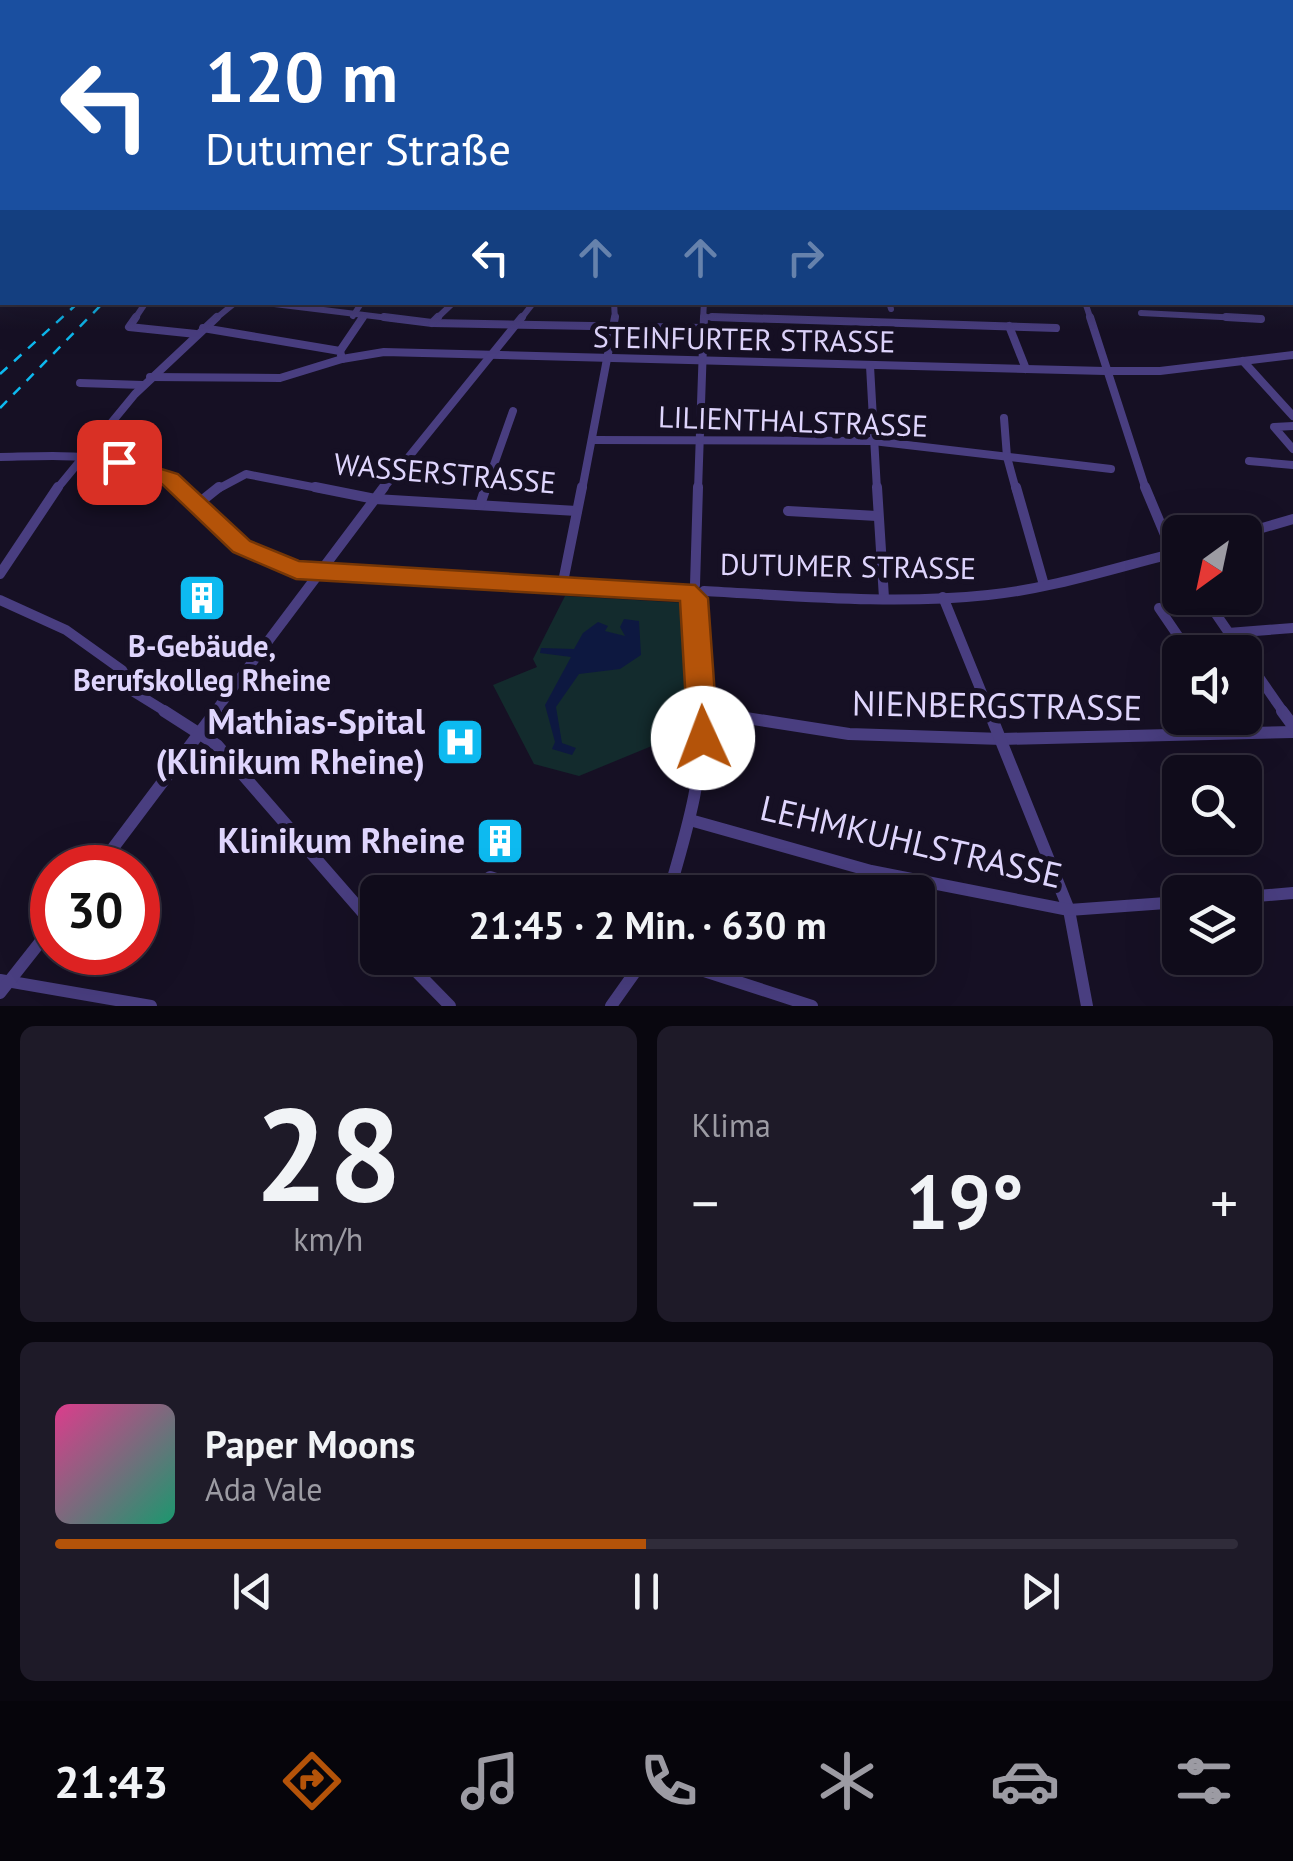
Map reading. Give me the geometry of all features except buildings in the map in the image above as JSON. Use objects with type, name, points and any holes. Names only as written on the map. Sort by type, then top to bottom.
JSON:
[{"type":"street","name":"STEINFURTER STRASSE","points":[[144,305],[129,326],[199,331],[341,355],[384,352],[1105,371],[1160,371],[1293,356]]},
{"type":"street","points":[[0,574],[77,458],[147,381],[232,305]]},
{"type":"street","points":[[300,305],[352,316],[432,323],[704,328]]},
{"type":"street","points":[[352,316],[360,305]]},
{"type":"street","points":[[432,323],[451,305]]},
{"type":"street","points":[[116,845],[375,499],[532,305]]},
{"type":"street","points":[[562,587],[615,327],[614,305]]},
{"type":"street","points":[[674,875],[690,820],[702,711],[695,591],[704,305]]},
{"type":"street","points":[[1085,305],[1136,466],[1162,524]]},
{"type":"street","points":[[1192,305],[1200,316]]},
{"type":"street","points":[[1140,313],[1260,318]]},
{"type":"street","points":[[80,384],[280,378],[341,355],[363,317]]},
{"type":"street","points":[[704,317],[1056,328]]},
{"type":"street","points":[[1009,326],[1026,368]]},
{"type":"street","points":[[1243,362],[1293,416]]},
{"type":"street","points":[[870,366],[884,598]]},
{"type":"street","points":[[480,505],[514,411]]},
{"type":"street","points":[[1004,418],[1007,457],[1044,585]]},
{"type":"street","points":[[1293,426],[1274,426],[1293,449]]},
{"type":"street","name":"LILIENTHALSTRASSE","points":[[593,440],[873,441],[1111,469]]},
{"type":"street","name":"DUTUMER STRASSE","points":[[0,457],[77,458],[148,468],[170,479],[199,503],[249,552],[319,574],[562,587],[943,597],[1044,585],[1162,559]]},
{"type":"street","points":[[1249,461],[1293,465]]},
{"type":"street","name":"WASSERSTRASSE","points":[[199,503],[231,478],[246,474],[375,499],[577,511]]},
{"type":"street","points":[[788,511],[877,516]]},
{"type":"street","points":[[1262,527],[1293,519]]},
{"type":"street","points":[[943,597],[1069,910],[1087,1006]]},
{"type":"street","points":[[0,600],[20,605],[48,625],[66,630],[122,670],[134,692],[217,746],[360,909]]},
{"type":"street","points":[[1159,608],[1177,635]]},
{"type":"street","points":[[1216,615],[1230,635]]},
{"type":"street","points":[[1228,632],[1293,628]]},
{"type":"street","points":[[1262,682],[1293,729]]},
{"type":"street","name":"NIENBERGSTRASSE","points":[[702,711],[849,734],[1002,739],[1162,735]]},
{"type":"street","name":"NIENBERGSTRASSE","points":[[1262,731],[1293,729]]},
{"type":"street","name":"LEHMKUHLSTRASSE","points":[[690,820],[872,872],[1069,910],[1162,903]]},
{"type":"street","points":[[1262,896],[1293,893]]},
{"type":"street","points":[[3,985],[30,954]]},
{"type":"street","points":[[420,975],[450,1006]]},
{"type":"street","points":[[611,1006],[632,975]]},
{"type":"street","points":[[716,975],[812,1006]]},
{"type":"street","points":[[3,985],[151,1006]]},
{"type":"green space","points":[[565,596],[687,603],[693,729],[579,776],[534,764],[493,685],[537,667],[533,659]]},
{"type":"water","points":[[624,619],[639,621],[641,655],[620,669],[579,674],[556,707],[562,743],[576,748],[572,755],[552,749],[555,742],[545,705],[571,657],[540,653],[541,648],[574,649],[583,633],[598,622],[608,626],[605,631],[625,636],[620,627]]},
{"type":"railway","points":[[0,374],[76,305]]},
{"type":"railway","points":[[0,408],[101,305]]},
{"type":"place","name":"B-Gebäude, Berufskolleg Rheine","points":[[202,598]]},
{"type":"place","name":"Mathias-Spital (Klinikum Rheine)","points":[[460,742]]},
{"type":"place","name":"Klinikum Rheine","points":[[500,841]]},
{"type":"route","points":[[119,462],[148,468],[170,479],[249,552],[296,570],[686,592],[695,598],[703,738]]}]
